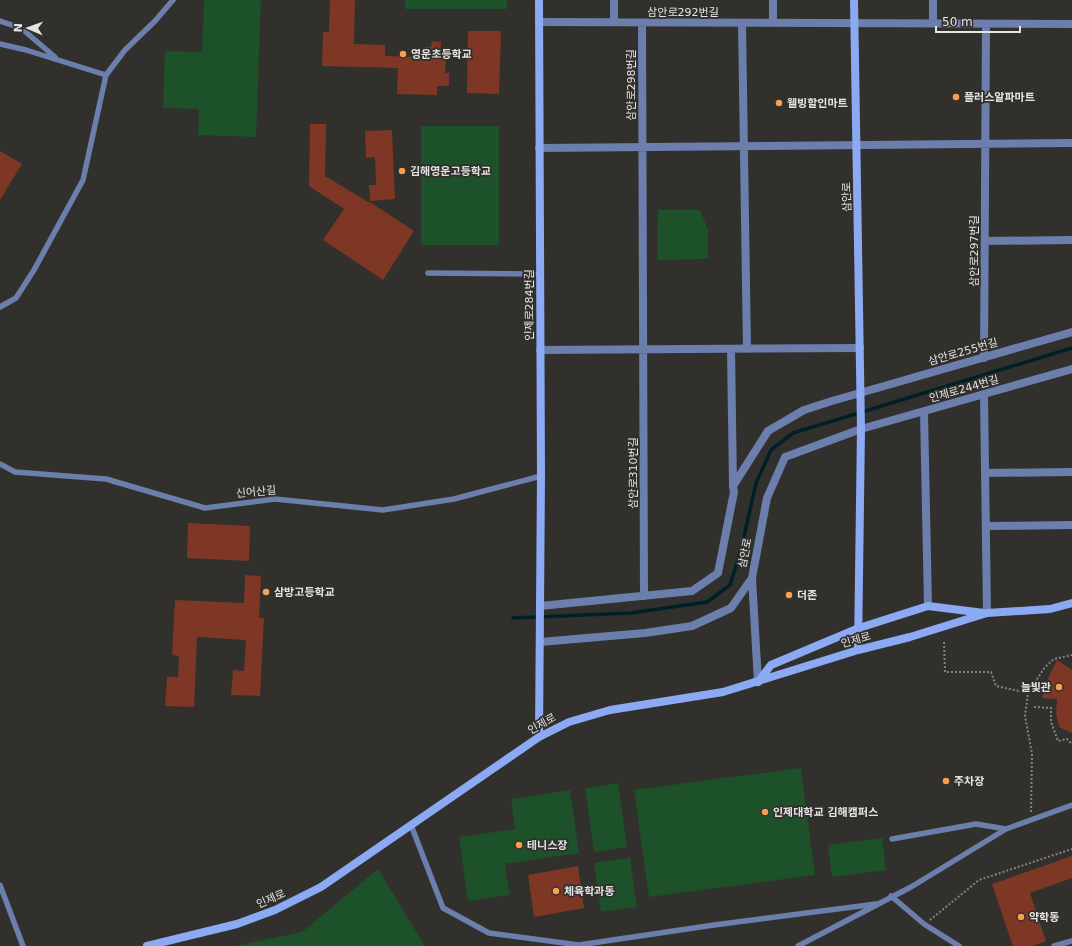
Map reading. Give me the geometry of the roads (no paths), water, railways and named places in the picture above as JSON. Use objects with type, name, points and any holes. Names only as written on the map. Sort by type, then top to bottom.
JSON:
[{"type":"main road","name":"인제로284번길","points":[[539,0],[541,476],[540,642]]},
{"type":"main road","name":"삼안로","points":[[854,0],[861,427]]},
{"type":"main road","points":[[858,650],[861,427]]},
{"type":"main road","name":"인제로","points":[[147,946],[236,924],[275,910],[322,886],[539,737],[569,722],[610,710],[723,692],[858,650],[910,637],[987,613],[1050,609],[1072,603]]},
{"type":"main road","points":[[758,682],[771,665],[859,628],[928,606],[987,613]]},
{"type":"main road","points":[[539,737],[540,642]]},
{"type":"street","points":[[614,0],[614,22]]},
{"type":"street","points":[[773,0],[773,23]]},
{"type":"street","points":[[933,0],[933,24]]},
{"type":"street","name":"삼안로292번길","points":[[539,22],[1072,24]]},
{"type":"street","name":"삼안로298번길","points":[[642,22],[642,147]]},
{"type":"street","points":[[742,23],[747,349]]},
{"type":"street","name":"삼안로297번길","points":[[984,358],[986,24]]},
{"type":"street","points":[[539,148],[1072,143]]},
{"type":"street","name":"삼안로310번길","points":[[642,147],[644,596]]},
{"type":"street","points":[[985,241],[1072,240]]},
{"type":"street","name":"삼안로255번길","points":[[861,396],[1072,332]]},
{"type":"street","points":[[540,350],[860,348]]},
{"type":"street","points":[[540,608],[692,590],[718,573],[734,492],[731,349]]},
{"type":"street","name":"인제로244번길","points":[[861,427],[924,412],[1072,369]]},
{"type":"street","points":[[984,395],[987,613]]},
{"type":"street","points":[[733,486],[768,431],[804,410],[861,396]]},
{"type":"street","points":[[924,412],[928,606]]},
{"type":"street","name":"삼안로","points":[[540,642],[645,633],[692,626],[731,608],[752,578],[767,498],[785,457],[861,427]]},
{"type":"street","points":[[985,473],[1072,472]]},
{"type":"street","points":[[986,526],[1072,525]]},
{"type":"street","points":[[752,578],[758,682]]},
{"type":"lane","points":[[0,307],[16,298],[20,293],[83,180],[106,75],[125,50],[155,21],[173,0]]},
{"type":"lane","points":[[0,21],[21,28],[56,59]]},
{"type":"lane","points":[[0,44],[56,59],[106,75]]},
{"type":"lane","points":[[428,273],[540,274]]},
{"type":"lane","name":"신어산길","points":[[0,464],[15,472],[106,479],[205,508],[275,499],[383,510],[454,499],[541,476]]},
{"type":"lane","points":[[798,946],[911,887],[1006,829],[1072,805]]},
{"type":"lane","points":[[892,839],[976,824],[1006,829]]},
{"type":"lane","points":[[411,825],[443,908],[490,933],[579,945],[714,925],[876,904]]},
{"type":"lane","points":[[0,885],[23,946]]},
{"type":"lane","points":[[892,896],[924,924],[959,946]]},
{"type":"lane","points":[[1054,946],[1072,941]]},
{"type":"waterway","points":[[513,618],[631,613],[707,602],[730,585],[741,550],[756,483],[771,450],[793,433],[1072,348]]},
{"type":"place","name":"영운초등학교","points":[[403,54]]},
{"type":"place","name":"플러스알파마트","points":[[956,97]]},
{"type":"place","name":"웰빙할인마트","points":[[779,103]]},
{"type":"place","name":"김해영운고등학교","points":[[402,171]]},
{"type":"place","name":"삼방고등학교","points":[[266,592]]},
{"type":"place","name":"더존","points":[[789,595]]},
{"type":"place","name":"늘빛관","points":[[1059,687]]},
{"type":"place","name":"주차장","points":[[946,781]]},
{"type":"place","name":"인제대학교 김해캠퍼스","points":[[765,812]]},
{"type":"place","name":"테니스장","points":[[519,845]]},
{"type":"place","name":"체육학과동","points":[[556,891]]},
{"type":"place","name":"약학동","points":[[1021,917]]}]
